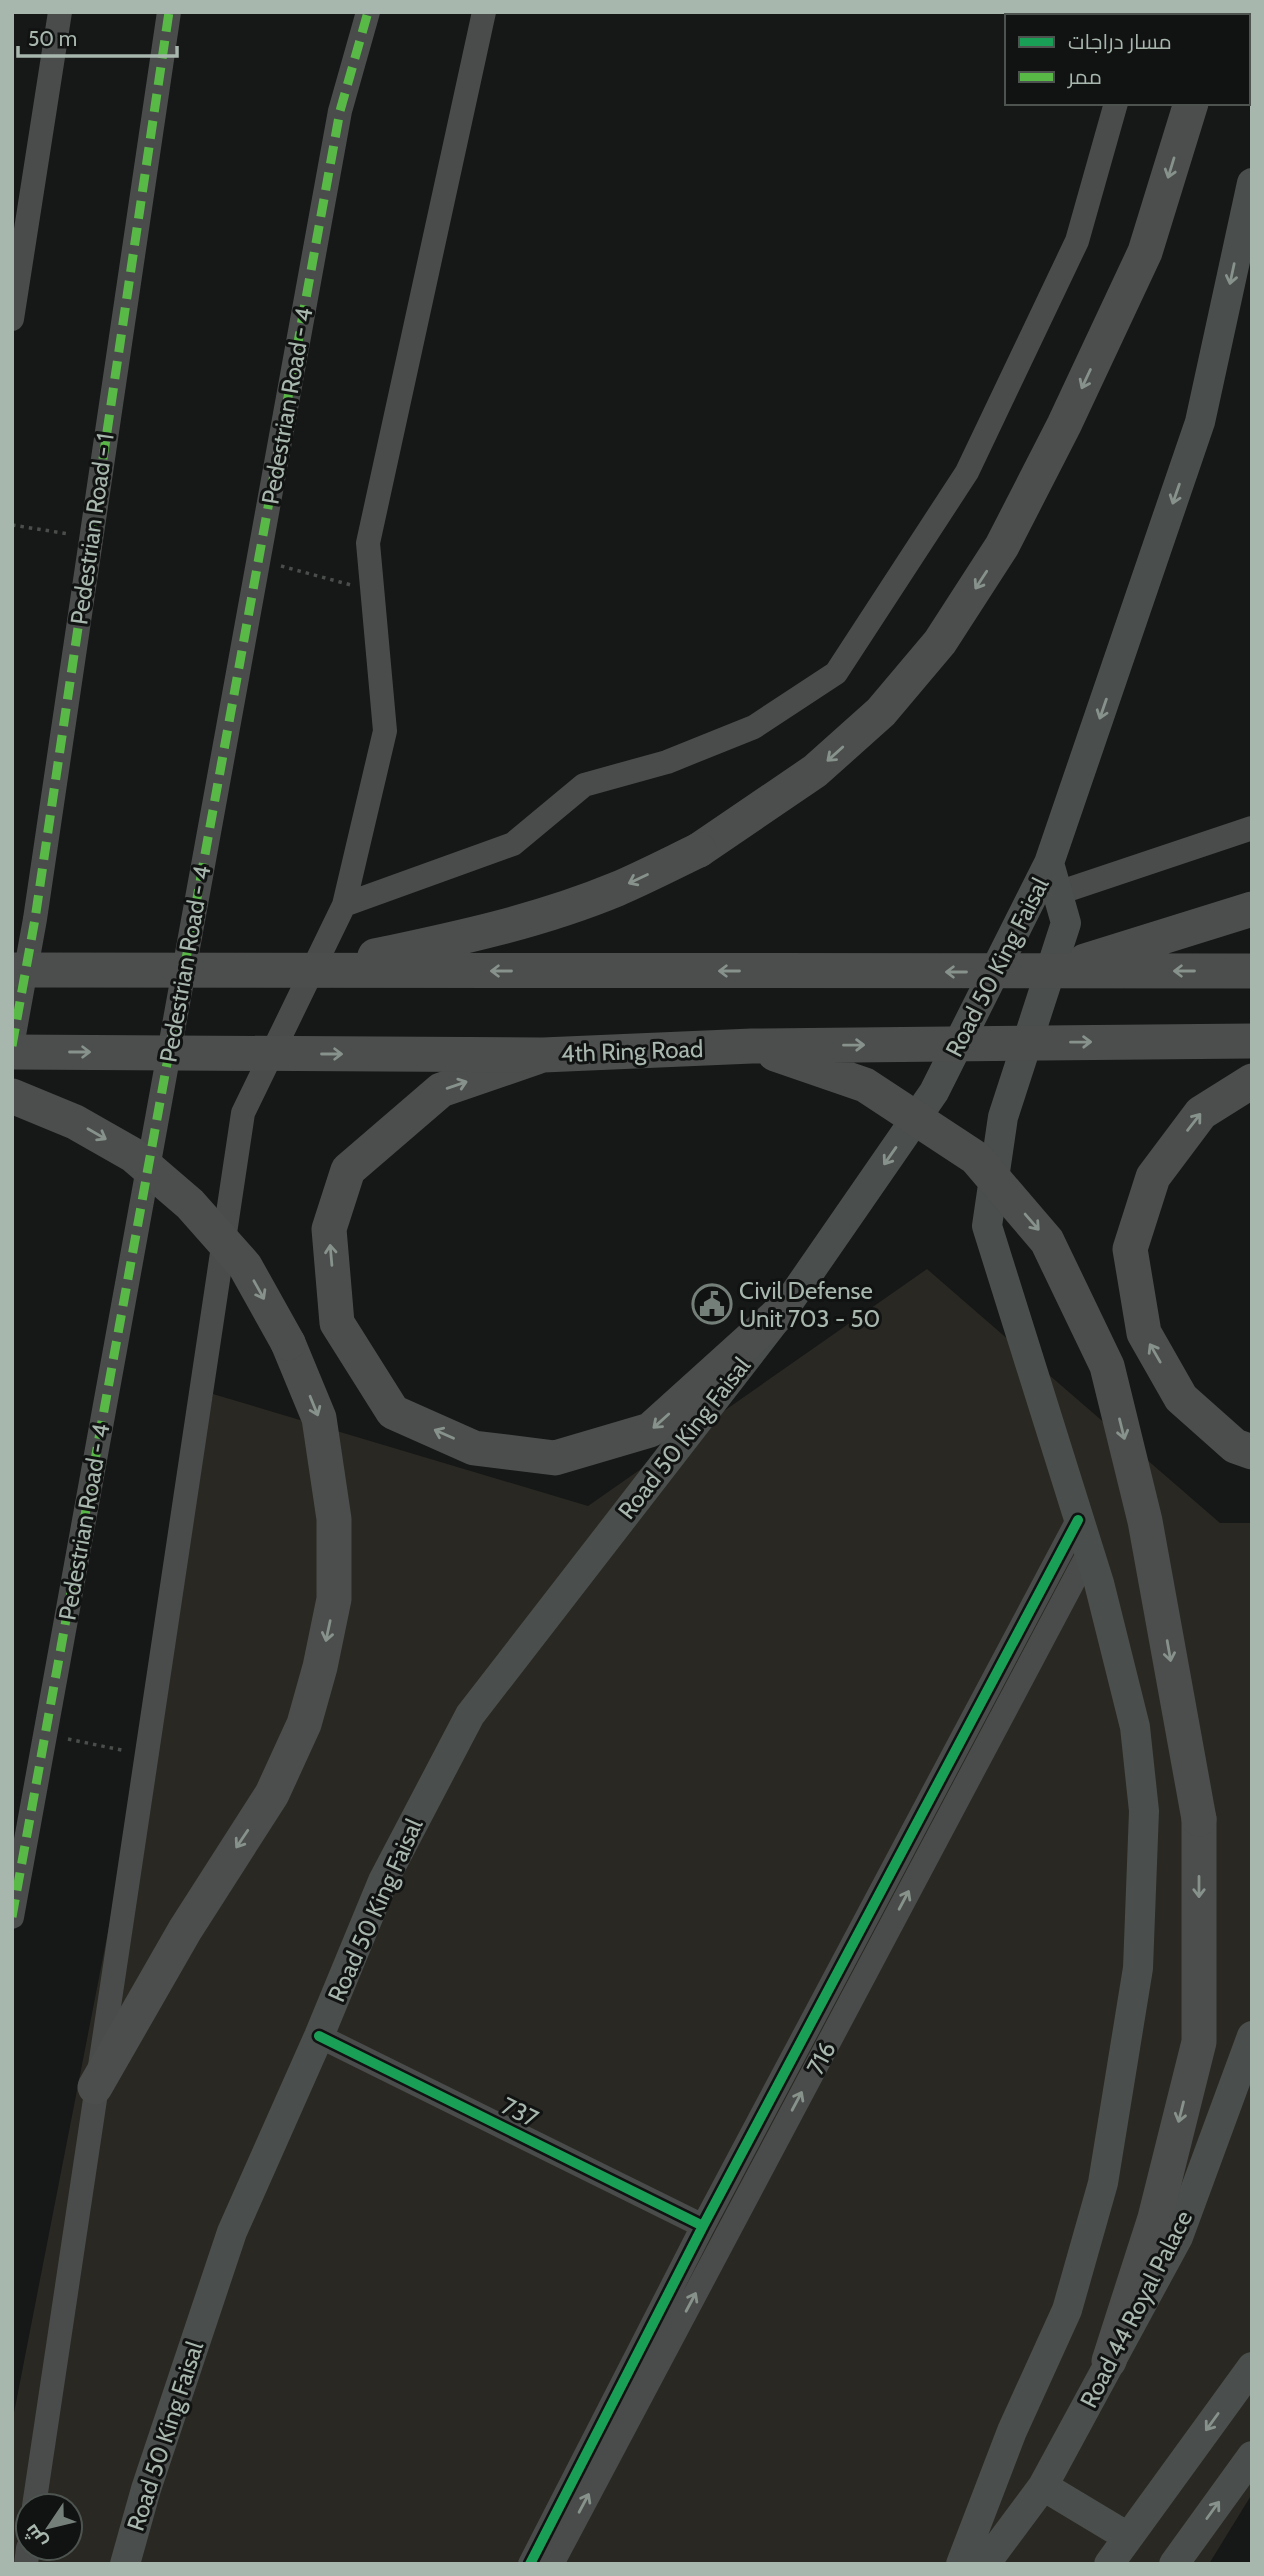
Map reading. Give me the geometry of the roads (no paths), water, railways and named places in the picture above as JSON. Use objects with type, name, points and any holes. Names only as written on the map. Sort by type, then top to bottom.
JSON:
[{"type":"highway","points":[[301,971],[468,937],[615,889],[699,850],[815,771],[881,712],[940,642],[1002,546],[1139,264],[1190,105]]},
{"type":"highway","points":[[1050,972],[1252,909]]},
{"type":"highway","points":[[12,970],[1252,971]]},
{"type":"highway","name":"4th Ring Road","points":[[12,1052],[544,1055],[752,1046],[1252,1041]]},
{"type":"highway","points":[[752,1046],[865,1085],[976,1158],[1047,1241],[1107,1366],[1146,1521],[1199,1819],[1199,2042],[1155,2218],[1109,2361]]},
{"type":"highway","points":[[544,1055],[441,1090],[348,1170],[329,1229],[337,1323],[393,1412],[474,1448],[555,1458],[650,1430],[784,1310]]},
{"type":"highway","points":[[1252,1081],[1201,1113],[1153,1177],[1130,1249],[1144,1334],[1181,1398],[1235,1446],[1252,1452]]},
{"type":"highway","points":[[12,1096],[75,1122],[133,1155],[190,1204],[245,1266],[288,1343],[319,1418],[334,1519],[334,1599],[320,1667],[304,1724],[272,1794],[192,1918],[95,2088]]},
{"type":"main road","name":"Road 50 King Faisal","points":[[125,2564],[146,2489],[232,2232],[319,2036],[383,1881],[470,1715],[784,1310],[934,1092],[1049,863],[1200,422],[1252,183]]},
{"type":"main road","points":[[961,2564],[1012,2431],[1067,2310],[1103,2183],[1138,1968],[1144,1811],[1135,1727],[1088,1552],[987,1226],[1003,1117],[1066,923],[1049,863]]},
{"type":"main road","name":"Road 44 Royal Palace","points":[[985,2564],[1044,2486],[1178,2236],[1252,2036]]},
{"type":"main road","points":[[1109,2564],[1252,2367]]},
{"type":"main road","points":[[1174,2564],[1247,2466]]},
{"type":"main road","points":[[1044,2486],[1128,2536]]},
{"type":"street","points":[[12,319],[60,12]]},
{"type":"street","name":"Pedestrian Road - 1","points":[[12,1046],[35,919],[169,12]]},
{"type":"street","name":"Pedestrian Road - 4","points":[[12,1917],[340,111],[368,12]]},
{"type":"street","points":[[36,2492],[243,1113],[344,905],[385,732],[368,543],[484,12]]},
{"type":"street","points":[[344,905],[513,844],[584,785],[667,762],[754,727],[836,673],[967,472],[1077,241],[1115,105]]},
{"type":"street","points":[[1058,893],[1252,828]]},
{"type":"street","points":[[530,2564],[703,2226],[1078,1520]]},
{"type":"street","name":"716","points":[[552,2564],[1088,1552]]},
{"type":"street","name":"737","points":[[319,2036],[703,2226]]},
{"type":"place","name":"Civil Defense Unit 703 - 50","points":[[712,1304]]}]
